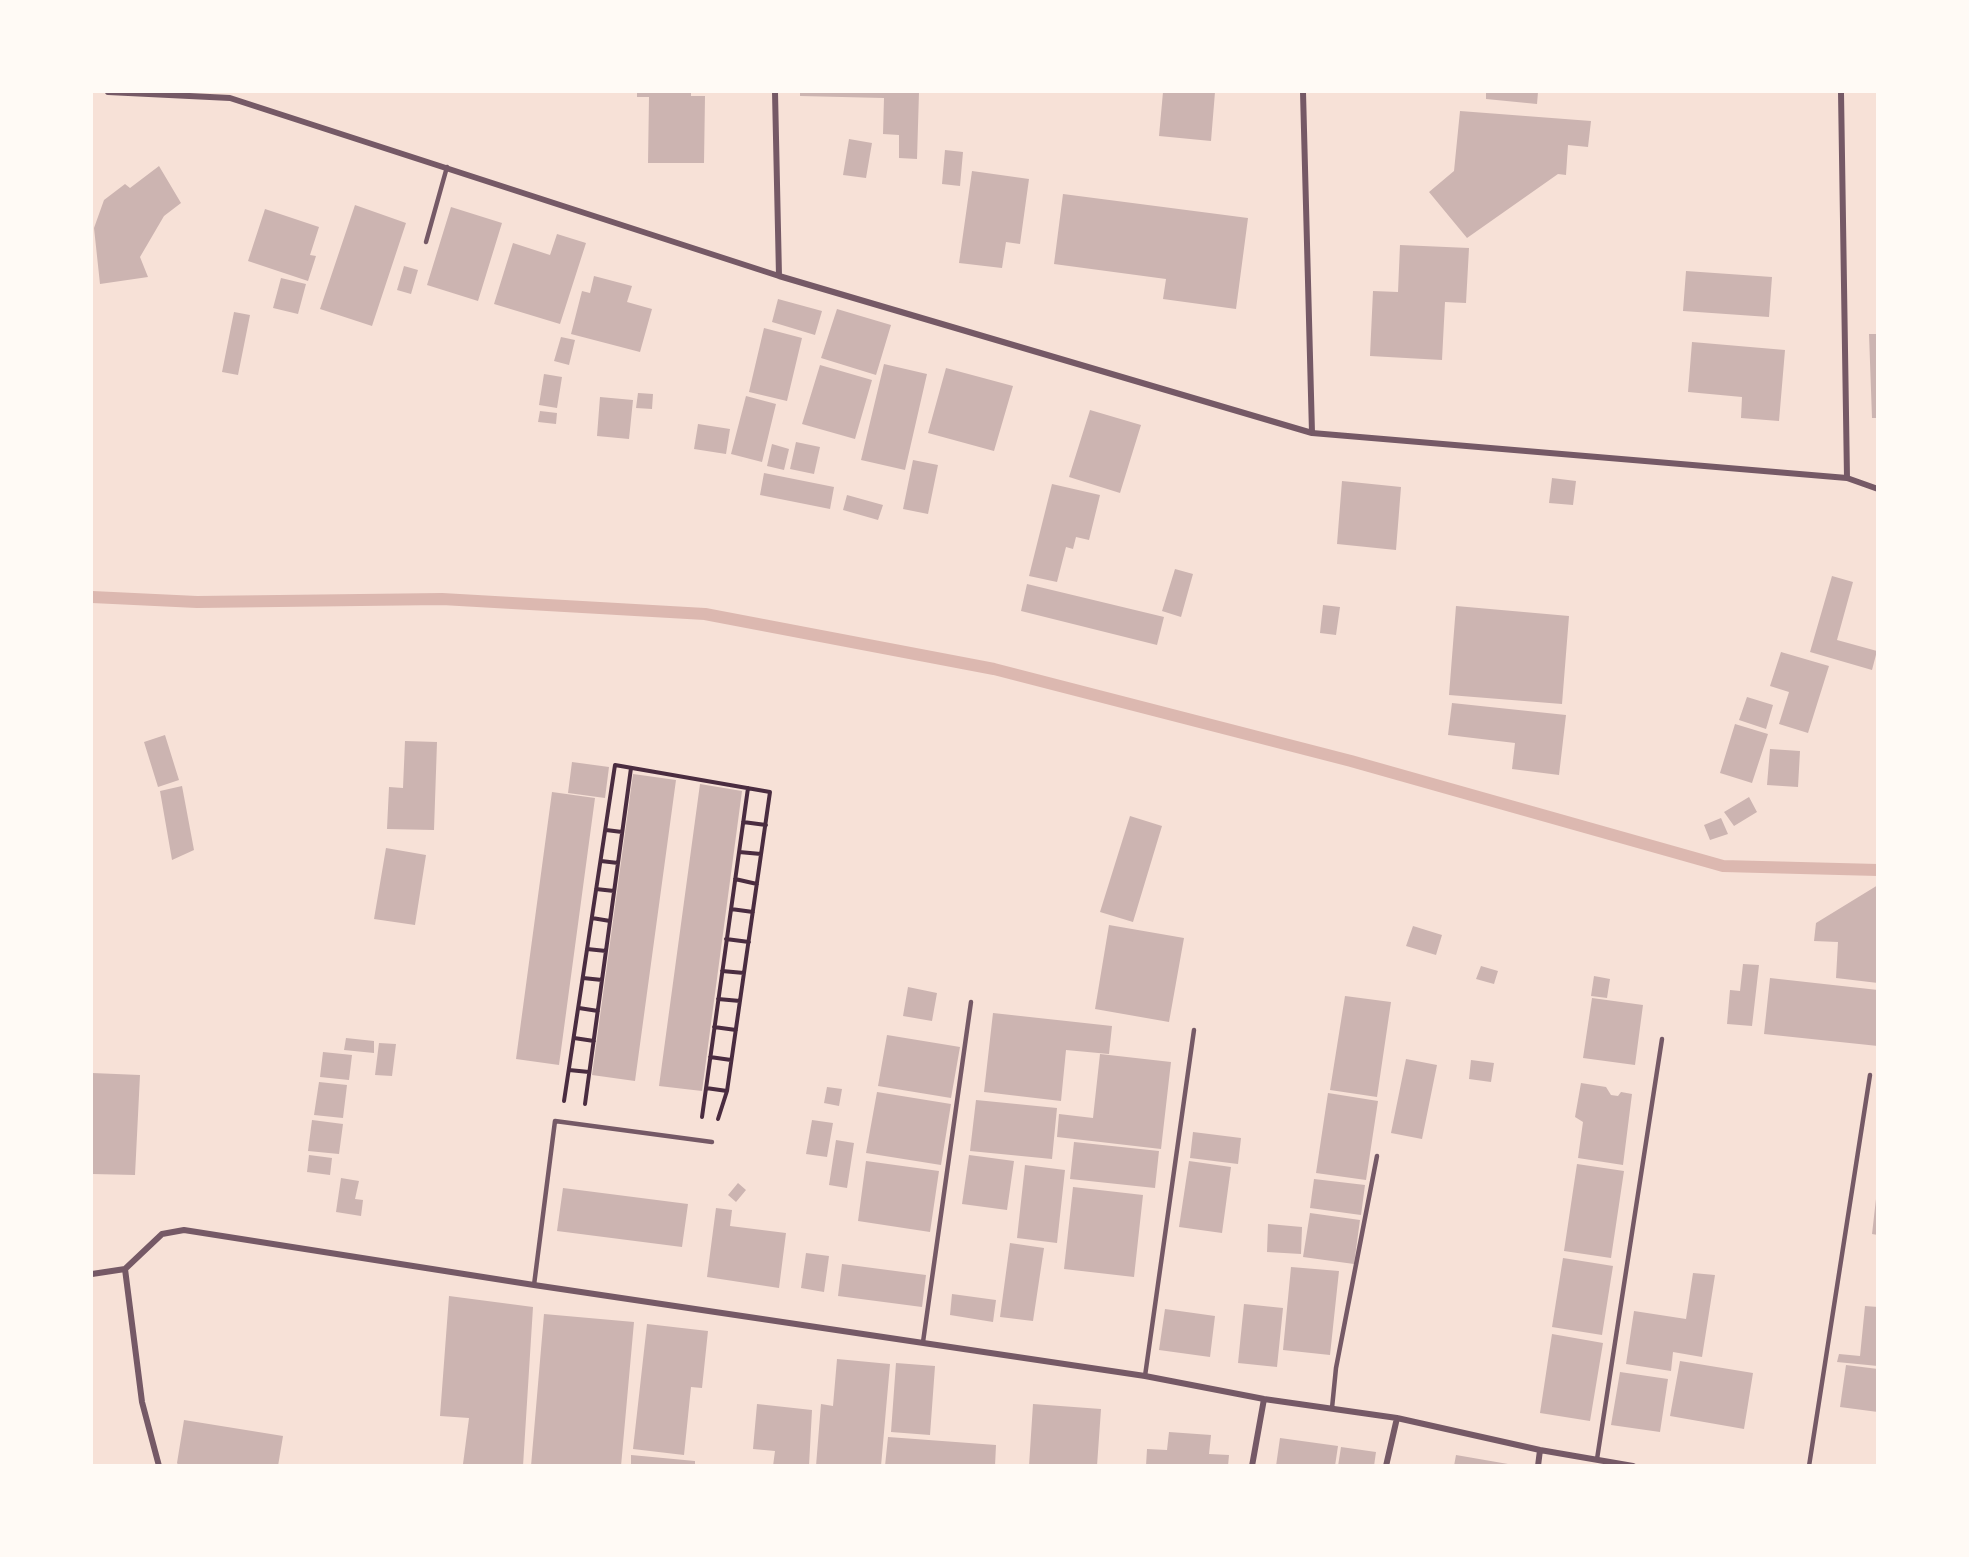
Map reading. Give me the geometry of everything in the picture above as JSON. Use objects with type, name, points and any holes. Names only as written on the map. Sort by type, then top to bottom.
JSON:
[{"type":"street","points":[[108,92],[230,95],[779,276],[1312,433],[1847,478],[1878,489]]},
{"type":"street","points":[[775,92],[779,276]]},
{"type":"street","points":[[1303,92],[1312,433]]},
{"type":"street","points":[[1841,92],[1847,478]]},
{"type":"street","points":[[92,1274],[125,1269],[162,1234],[184,1230],[534,1285],[1145,1376],[1264,1399],[1397,1418],[1540,1450],[1633,1466]]},
{"type":"street","points":[[125,1269],[142,1402],[159,1466]]},
{"type":"street","points":[[1252,1466],[1264,1399]]},
{"type":"street","points":[[1386,1466],[1397,1418]]},
{"type":"street","points":[[1538,1466],[1540,1450]]},
{"type":"lane","points":[[426,242],[447,167]]},
{"type":"lane","points":[[923,1342],[971,1002]]},
{"type":"lane","points":[[1145,1376],[1194,1030]]},
{"type":"lane","points":[[1597,1459],[1662,1039]]},
{"type":"lane","points":[[1809,1466],[1870,1075]]},
{"type":"lane","points":[[534,1285],[555,1121],[712,1142]]},
{"type":"lane","points":[[1332,1408],[1336,1368],[1377,1156]]},
{"type":"path","points":[[561,1122],[615,765],[771,792],[727,1091],[712,1142]]},
{"type":"path","points":[[582,1125],[631,768]]},
{"type":"path","points":[[699,1141],[748,788]]},
{"type":"path","points":[[742,822],[765,825]]},
{"type":"path","points":[[606,830],[622,832]]},
{"type":"path","points":[[739,852],[761,854]]},
{"type":"path","points":[[601,861],[618,863]]},
{"type":"path","points":[[735,879],[757,884]]},
{"type":"path","points":[[596,890],[614,891]]},
{"type":"path","points":[[731,909],[753,912]]},
{"type":"path","points":[[592,918],[610,921]]},
{"type":"path","points":[[726,939],[749,942]]},
{"type":"path","points":[[587,949],[606,951]]},
{"type":"path","points":[[722,971],[744,973]]},
{"type":"path","points":[[583,978],[602,980]]},
{"type":"path","points":[[718,999],[740,1001]]},
{"type":"path","points":[[579,1008],[598,1011]]},
{"type":"path","points":[[714,1027],[736,1030]]},
{"type":"path","points":[[574,1038],[594,1041]]},
{"type":"path","points":[[710,1057],[731,1060]]},
{"type":"path","points":[[569,1070],[589,1072]]},
{"type":"path","points":[[706,1089],[727,1091]]},
{"type":"building","points":[[637,92],[691,92],[691,96],[705,96],[704,163],[648,163],[649,97],[637,97]]},
{"type":"building","points":[[800,92],[919,92],[917,159],[899,158],[899,135],[883,134],[884,98],[800,96]]},
{"type":"building","points":[[1163,92],[1215,92],[1211,141],[1159,136]]},
{"type":"building","points":[[1486,92],[1538,92],[1537,104],[1486,99]]},
{"type":"building","points":[[1460,111],[1591,121],[1588,147],[1568,145],[1566,175],[1558,174],[1467,238],[1429,192],[1454,171]]},
{"type":"building","points":[[849,139],[872,143],[866,178],[843,175]]},
{"type":"building","points":[[945,150],[963,152],[960,186],[942,184]]},
{"type":"building","points":[[159,166],[181,203],[164,216],[140,257],[148,277],[100,284],[94,228],[104,200],[125,184],[130,188]]},
{"type":"building","points":[[972,171],[1029,179],[1020,244],[1006,242],[1002,268],[959,263]]},
{"type":"building","points":[[1063,194],[1248,218],[1236,309],[1163,299],[1166,279],[1054,264]]},
{"type":"building","points":[[355,205],[406,223],[372,326],[320,309]]},
{"type":"building","points":[[451,207],[502,223],[478,301],[427,285]]},
{"type":"building","points":[[265,209],[319,227],[310,255],[316,256],[308,281],[248,261]]},
{"type":"building","points":[[557,234],[586,243],[560,324],[494,304],[513,243],[550,255]]},
{"type":"building","points":[[1400,245],[1469,248],[1466,303],[1445,302],[1442,360],[1370,356],[1373,291],[1398,292]]},
{"type":"building","points":[[404,266],[418,270],[411,294],[397,290]]},
{"type":"building","points":[[1686,271],[1772,277],[1769,317],[1683,311]]},
{"type":"building","points":[[594,276],[632,286],[627,302],[652,309],[640,352],[571,334],[582,291],[590,293]]},
{"type":"building","points":[[281,278],[306,284],[298,314],[273,308]]},
{"type":"building","points":[[778,299],[822,311],[815,335],[772,322]]},
{"type":"building","points":[[837,309],[891,325],[876,375],[821,358]]},
{"type":"building","points":[[234,312],[250,315],[238,375],[222,372]]},
{"type":"building","points":[[764,328],[802,338],[787,401],[749,392]]},
{"type":"building","points":[[1869,334],[1878,334],[1878,418],[1872,418]]},
{"type":"building","points":[[561,337],[575,340],[569,365],[554,361]]},
{"type":"building","points":[[1692,342],[1785,350],[1779,421],[1741,418],[1742,397],[1688,392]]},
{"type":"building","points":[[884,364],[927,374],[905,470],[861,460]]},
{"type":"building","points":[[820,365],[872,380],[855,439],[802,424]]},
{"type":"building","points":[[946,368],[1013,386],[994,451],[928,433]]},
{"type":"building","points":[[544,374],[562,377],[557,408],[539,405]]},
{"type":"building","points":[[638,393],[653,394],[652,409],[636,408]]},
{"type":"building","points":[[746,396],[776,404],[762,462],[731,454]]},
{"type":"building","points":[[600,397],[633,400],[629,439],[597,436]]},
{"type":"building","points":[[1090,410],[1141,425],[1120,493],[1069,477]]},
{"type":"building","points":[[540,411],[557,413],[556,424],[538,422]]},
{"type":"building","points":[[698,424],[730,429],[726,454],[694,449]]},
{"type":"building","points":[[796,442],[820,447],[814,474],[790,469]]},
{"type":"building","points":[[772,444],[789,449],[784,470],[767,466]]},
{"type":"building","points":[[913,460],[938,465],[928,514],[903,509]]},
{"type":"building","points":[[764,473],[834,487],[830,509],[760,495]]},
{"type":"building","points":[[1552,478],[1576,481],[1573,505],[1549,503]]},
{"type":"building","points":[[1342,481],[1401,487],[1396,550],[1337,544]]},
{"type":"building","points":[[1052,484],[1100,495],[1089,540],[1076,537],[1073,549],[1066,547],[1057,582],[1029,576]]},
{"type":"building","points":[[847,495],[883,505],[878,520],[843,510]]},
{"type":"building","points":[[1175,569],[1193,574],[1181,617],[1162,611]]},
{"type":"building","points":[[1832,576],[1853,582],[1837,640],[1877,651],[1872,670],[1810,652]]},
{"type":"building","points":[[1027,584],[1164,617],[1157,645],[1021,611]]},
{"type":"building","points":[[1323,605],[1340,607],[1336,635],[1320,633]]},
{"type":"building","points":[[1456,606],[1569,616],[1562,704],[1449,695]]},
{"type":"building","points":[[1781,652],[1829,666],[1808,733],[1779,724],[1789,692],[1770,686]]},
{"type":"building","points":[[1747,697],[1773,705],[1766,729],[1739,720]]},
{"type":"building","points":[[1452,703],[1566,715],[1559,775],[1512,769],[1515,743],[1448,735]]},
{"type":"building","points":[[1735,724],[1768,734],[1752,783],[1720,773]]},
{"type":"building","points":[[165,735],[179,780],[158,787],[144,742]]},
{"type":"building","points":[[405,741],[437,742],[434,830],[387,829],[389,787],[403,788]]},
{"type":"building","points":[[1770,749],[1800,751],[1798,787],[1767,785]]},
{"type":"building","points":[[572,762],[609,767],[605,798],[568,793]]},
{"type":"building","points":[[633,774],[676,780],[635,1081],[592,1075]]},
{"type":"building","points":[[700,784],[742,791],[702,1091],[659,1086]]},
{"type":"building","points":[[182,786],[194,850],[172,860],[160,791]]},
{"type":"building","points":[[552,792],[595,798],[559,1065],[516,1059]]},
{"type":"building","points":[[1749,797],[1757,812],[1734,826],[1724,812]]},
{"type":"building","points":[[1130,816],[1162,826],[1133,922],[1100,912]]},
{"type":"building","points":[[1721,818],[1728,834],[1710,840],[1704,825]]},
{"type":"building","points":[[386,848],[426,855],[415,925],[374,919]]},
{"type":"building","points":[[1878,885],[1878,983],[1836,978],[1838,942],[1814,941],[1816,923]]},
{"type":"building","points":[[1109,925],[1184,938],[1169,1022],[1095,1009]]},
{"type":"building","points":[[1413,926],[1442,935],[1436,955],[1406,946]]},
{"type":"building","points":[[1743,964],[1759,965],[1752,1026],[1727,1024],[1730,990],[1740,991]]},
{"type":"building","points":[[1481,966],[1498,971],[1494,984],[1476,979]]},
{"type":"building","points":[[1594,976],[1610,979],[1607,998],[1591,996]]},
{"type":"building","points":[[1770,978],[1878,990],[1878,1046],[1764,1034]]},
{"type":"building","points":[[908,987],[937,993],[932,1021],[903,1016]]},
{"type":"building","points":[[1345,996],[1391,1002],[1377,1097],[1330,1090]]},
{"type":"building","points":[[1592,998],[1643,1005],[1635,1065],[1583,1058]]},
{"type":"building","points":[[993,1013],[1112,1026],[1109,1054],[1066,1050],[1061,1101],[984,1092]]},
{"type":"building","points":[[887,1035],[960,1047],[951,1098],[878,1086]]},
{"type":"building","points":[[346,1038],[374,1041],[374,1053],[344,1050]]},
{"type":"building","points":[[379,1043],[396,1044],[392,1076],[375,1075]]},
{"type":"building","points":[[323,1052],[352,1055],[349,1080],[320,1077]]},
{"type":"building","points":[[1100,1054],[1171,1062],[1161,1149],[1057,1137],[1059,1114],[1093,1118]]},
{"type":"building","points":[[1406,1059],[1437,1065],[1422,1139],[1391,1133]]},
{"type":"building","points":[[1471,1060],[1494,1063],[1491,1082],[1469,1079]]},
{"type":"building","points":[[92,1073],[140,1075],[135,1175],[92,1174]]},
{"type":"building","points":[[319,1082],[347,1085],[343,1118],[314,1115]]},
{"type":"building","points":[[1581,1083],[1606,1087],[1611,1095],[1618,1096],[1621,1092],[1632,1094],[1623,1165],[1578,1158],[1583,1122],[1575,1117]]},
{"type":"building","points":[[827,1087],[842,1089],[839,1106],[824,1103]]},
{"type":"building","points":[[877,1092],[951,1104],[941,1165],[866,1153]]},
{"type":"building","points":[[1328,1093],[1378,1101],[1366,1180],[1316,1173]]},
{"type":"building","points":[[976,1100],[1057,1108],[1052,1159],[970,1151]]},
{"type":"building","points":[[312,1120],[343,1124],[339,1154],[308,1151]]},
{"type":"building","points":[[812,1120],[833,1123],[827,1157],[806,1154]]},
{"type":"building","points":[[1193,1132],[1241,1138],[1238,1164],[1190,1158]]},
{"type":"building","points":[[836,1140],[854,1143],[847,1188],[829,1185]]},
{"type":"building","points":[[1074,1142],[1159,1151],[1155,1188],[1070,1179]]},
{"type":"building","points":[[309,1155],[332,1158],[330,1175],[307,1172]]},
{"type":"building","points":[[969,1155],[1014,1161],[1007,1210],[962,1204]]},
{"type":"building","points":[[866,1161],[939,1171],[930,1232],[858,1221]]},
{"type":"building","points":[[1189,1161],[1231,1167],[1222,1233],[1179,1227]]},
{"type":"building","points":[[1577,1164],[1624,1171],[1611,1258],[1564,1251]]},
{"type":"building","points":[[1025,1165],[1065,1170],[1057,1243],[1017,1238]]},
{"type":"building","points":[[341,1178],[359,1181],[355,1199],[363,1200],[361,1216],[336,1212]]},
{"type":"building","points":[[1314,1179],[1365,1185],[1361,1215],[1310,1208]]},
{"type":"building","points":[[738,1183],[746,1190],[736,1202],[728,1195]]},
{"type":"building","points":[[1073,1187],[1143,1195],[1134,1277],[1064,1269]]},
{"type":"building","points":[[563,1188],[688,1204],[682,1247],[557,1231]]},
{"type":"building","points":[[1876,1199],[1878,1199],[1878,1235],[1872,1234]]},
{"type":"building","points":[[716,1208],[732,1210],[730,1226],[786,1233],[779,1288],[707,1277]]},
{"type":"building","points":[[1310,1213],[1360,1220],[1354,1264],[1303,1257]]},
{"type":"building","points":[[1268,1224],[1302,1227],[1301,1254],[1267,1252]]},
{"type":"building","points":[[1010,1243],[1044,1248],[1033,1321],[1000,1317]]},
{"type":"building","points":[[806,1253],[829,1256],[824,1292],[801,1288]]},
{"type":"building","points":[[1563,1258],[1613,1266],[1602,1335],[1552,1327]]},
{"type":"building","points":[[842,1264],[926,1275],[922,1307],[838,1296]]},
{"type":"building","points":[[1291,1267],[1339,1271],[1330,1355],[1283,1350]]},
{"type":"building","points":[[1693,1273],[1715,1275],[1702,1357],[1673,1352],[1671,1371],[1626,1364],[1634,1311],[1686,1319]]},
{"type":"building","points":[[952,1294],[996,1300],[993,1322],[950,1315]]},
{"type":"building","points":[[449,1296],[533,1307],[523,1466],[463,1464],[469,1418],[440,1416]]},
{"type":"building","points":[[1244,1304],[1283,1308],[1277,1367],[1238,1363]]},
{"type":"building","points":[[1865,1306],[1878,1307],[1878,1366],[1837,1362],[1839,1354],[1860,1356]]},
{"type":"building","points":[[1165,1309],[1215,1316],[1210,1357],[1159,1350]]},
{"type":"building","points":[[544,1314],[634,1322],[621,1466],[531,1466]]},
{"type":"building","points":[[647,1324],[708,1331],[702,1388],[691,1387],[684,1455],[633,1449]]},
{"type":"building","points":[[1552,1334],[1603,1343],[1590,1421],[1540,1413]]},
{"type":"building","points":[[837,1359],[890,1364],[881,1466],[816,1466],[821,1404],[833,1406]]},
{"type":"building","points":[[1680,1361],[1753,1373],[1744,1429],[1670,1416]]},
{"type":"building","points":[[896,1363],[935,1366],[930,1435],[891,1432]]},
{"type":"building","points":[[1846,1365],[1878,1369],[1878,1412],[1840,1407]]},
{"type":"building","points":[[1620,1372],[1668,1379],[1660,1432],[1611,1425]]},
{"type":"building","points":[[757,1404],[812,1410],[809,1466],[773,1466],[775,1451],[753,1449]]},
{"type":"building","points":[[1033,1404],[1101,1409],[1097,1466],[1029,1466]]},
{"type":"building","points":[[184,1420],[283,1436],[278,1466],[179,1466],[177,1463]]},
{"type":"building","points":[[1169,1432],[1211,1435],[1209,1454],[1229,1455],[1228,1466],[1146,1466],[1147,1449],[1167,1450]]},
{"type":"building","points":[[888,1437],[996,1445],[995,1466],[885,1466]]},
{"type":"building","points":[[1280,1438],[1338,1446],[1335,1466],[1276,1466]]},
{"type":"building","points":[[1341,1447],[1376,1452],[1374,1466],[1338,1466]]},
{"type":"building","points":[[631,1455],[695,1461],[695,1466],[631,1466]]},
{"type":"building","points":[[1456,1455],[1508,1464],[1508,1466],[1454,1466]]},
{"type":"waterway","points":[[92,597],[197,602],[442,599],[705,614],[994,669],[1351,761],[1723,866],[1878,870]]}]
